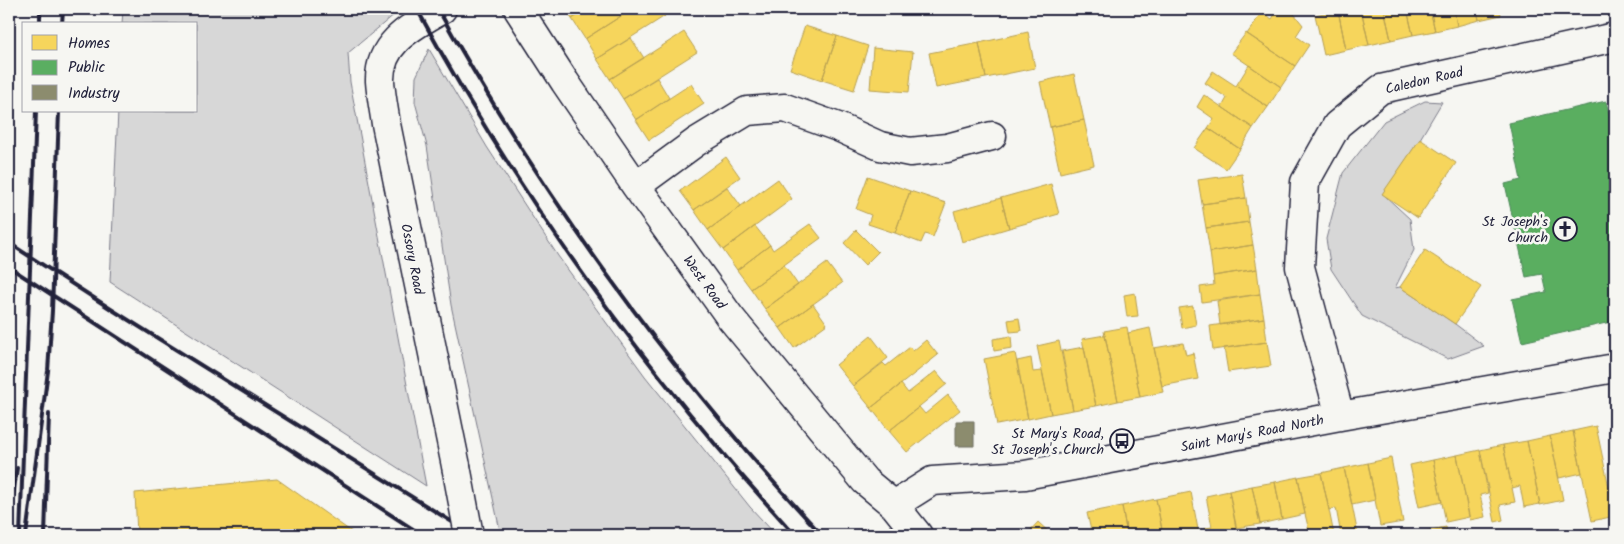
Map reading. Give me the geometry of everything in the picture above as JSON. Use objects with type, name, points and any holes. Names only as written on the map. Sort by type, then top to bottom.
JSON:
[{"type":"street","name":"Ossory Road","points":[[442,9],[406,31],[390,46],[382,61],[380,81],[386,124],[469,535]]},
{"type":"street","name":"West Road","points":[[518,9],[636,186],[730,317],[865,481],[894,505],[918,535]]},
{"type":"street","name":"Caledon Road","points":[[1340,416],[1300,267],[1305,182],[1337,125],[1381,89],[1615,37]]},
{"type":"street","points":[[636,186],[696,142],[747,111],[785,108],[838,127],[880,146],[910,152],[947,148],[992,136]]},
{"type":"street","name":"Saint Mary's Road North","points":[[894,505],[932,481],[1025,475],[1340,416],[1615,368]]},
{"type":"shaded area","points":[[123,9],[401,9],[348,53],[350,82],[426,486],[110,282],[118,112],[198,112],[198,22],[122,22]]},
{"type":"shaded area","points":[[429,49],[487,147],[558,256],[645,376],[750,507],[776,535],[501,535],[451,305],[427,146],[415,102],[416,77]]},
{"type":"shaded area","points":[[1425,101],[1442,102],[1383,194],[1410,219],[1414,250],[1395,288],[1400,287],[1484,346],[1448,359],[1362,316],[1331,269],[1326,239],[1343,173],[1384,121]]},
{"type":"building: Homes","points":[[565,9],[587,9],[572,19]]},
{"type":"building: Homes","points":[[587,9],[632,9],[585,39],[572,19]]},
{"type":"building: Homes","points":[[632,9],[660,9],[665,16],[597,59],[585,39]]},
{"type":"building: Homes","points":[[1278,9],[1290,9],[1303,25],[1296,36],[1309,45],[1295,66],[1247,34],[1262,12],[1272,19]]},
{"type":"building: Homes","points":[[1361,9],[1369,45],[1346,50],[1338,10]]},
{"type":"building: Homes","points":[[1361,9],[1384,9],[1391,40],[1369,45]]},
{"type":"building: Homes","points":[[1384,9],[1407,9],[1413,35],[1391,40]]},
{"type":"building: Homes","points":[[1407,9],[1430,9],[1435,31],[1413,35]]},
{"type":"building: Homes","points":[[1430,9],[1454,9],[1457,26],[1435,31]]},
{"type":"building: Homes","points":[[1454,9],[1477,9],[1479,20],[1457,26]]},
{"type":"building: Homes","points":[[1477,9],[1500,9],[1501,15],[1479,20]]},
{"type":"building: Homes","points":[[1338,10],[1346,50],[1324,55],[1315,15]]},
{"type":"building: Homes","points":[[805,26],[837,36],[822,80],[790,69]]},
{"type":"building: Homes","points":[[684,32],[697,52],[623,99],[610,79]]},
{"type":"building: Homes","points":[[1028,32],[1035,68],[986,78],[979,43]]},
{"type":"building: Homes","points":[[1246,33],[1295,66],[1281,87],[1231,53]]},
{"type":"building: Homes","points":[[837,36],[868,46],[854,90],[822,80]]},
{"type":"building: Homes","points":[[631,38],[644,58],[610,79],[597,59]]},
{"type":"building: Homes","points":[[979,43],[986,78],[936,88],[929,53]]},
{"type":"building: Homes","points":[[873,48],[913,52],[909,92],[870,89]]},
{"type":"building: Homes","points":[[1249,65],[1281,87],[1268,107],[1236,86]]},
{"type":"building: Homes","points":[[1213,71],[1268,107],[1253,128],[1222,107],[1227,98],[1205,83]]},
{"type":"building: Homes","points":[[1074,74],[1084,120],[1050,127],[1040,82]]},
{"type":"building: Homes","points":[[657,78],[669,98],[636,120],[623,99]]},
{"type":"building: Homes","points":[[691,84],[704,104],[649,140],[636,120]]},
{"type":"building: Homes","points":[[1204,95],[1253,128],[1240,149],[1208,128],[1214,119],[1197,107]]},
{"type":"building: Homes","points":[[1084,120],[1094,165],[1060,173],[1050,127]]},
{"type":"building: Homes","points":[[1208,128],[1240,149],[1226,169],[1194,148]]},
{"type":"building: Homes","points":[[1420,139],[1456,163],[1418,218],[1382,194]]},
{"type":"building: Homes","points":[[726,157],[740,177],[694,210],[680,191]]},
{"type":"building: Homes","points":[[1242,174],[1246,198],[1202,204],[1198,180]]},
{"type":"building: Homes","points":[[868,176],[910,191],[895,233],[868,224],[871,215],[856,209]]},
{"type":"building: Homes","points":[[778,179],[792,199],[723,250],[708,230]]},
{"type":"building: Homes","points":[[1051,184],[1059,214],[1009,228],[1001,198]]},
{"type":"building: Homes","points":[[727,187],[741,206],[708,230],[694,210]]},
{"type":"building: Homes","points":[[910,191],[946,203],[933,237],[925,234],[921,243],[895,233]]},
{"type":"building: Homes","points":[[1001,198],[1009,228],[962,242],[954,211]]},
{"type":"building: Homes","points":[[1246,198],[1249,222],[1206,228],[1202,204]]},
{"type":"building: Homes","points":[[1249,222],[1253,245],[1210,252],[1206,228]]},
{"type":"building: Homes","points":[[810,224],[821,238],[751,289],[737,270],[770,245],[773,250]]},
{"type":"building: Homes","points":[[755,226],[770,245],[737,270],[723,250]]},
{"type":"building: Homes","points":[[856,230],[878,252],[865,265],[844,243]]},
{"type":"building: Homes","points":[[1253,245],[1257,269],[1213,276],[1210,252]]},
{"type":"building: Homes","points":[[1425,250],[1481,287],[1455,324],[1400,287]]},
{"type":"building: Homes","points":[[827,263],[842,283],[780,328],[765,309]]},
{"type":"building: Homes","points":[[784,265],[798,285],[765,309],[751,289]]},
{"type":"building: Homes","points":[[1257,269],[1260,294],[1202,302],[1200,287],[1214,285],[1213,276]]},
{"type":"building: Homes","points":[[1135,293],[1138,316],[1127,317],[1124,295]]},
{"type":"building: Homes","points":[[1260,294],[1264,318],[1220,325],[1217,301]]},
{"type":"building: Homes","points":[[813,304],[827,324],[794,348],[780,328]]},
{"type":"building: Homes","points":[[1193,306],[1196,325],[1182,328],[1179,308]]},
{"type":"building: Homes","points":[[1019,318],[1021,331],[1010,332],[1008,320]]},
{"type":"building: Homes","points":[[1264,318],[1267,342],[1213,350],[1210,326]]},
{"type":"building: Homes","points":[[1127,327],[1140,397],[1118,401],[1104,331]]},
{"type":"building: Homes","points":[[1150,328],[1163,392],[1140,397],[1128,333]]},
{"type":"building: Homes","points":[[1105,335],[1118,401],[1096,406],[1082,339]]},
{"type":"building: Homes","points":[[871,336],[888,358],[853,386],[836,365]]},
{"type":"building: Homes","points":[[1011,336],[1012,348],[994,351],[993,339]]},
{"type":"building: Homes","points":[[926,340],[938,355],[871,408],[853,386],[883,363],[886,366],[910,347],[913,351]]},
{"type":"building: Homes","points":[[1059,341],[1073,410],[1051,414],[1037,346]]},
{"type":"building: Homes","points":[[1267,342],[1271,366],[1228,372],[1224,348]]},
{"type":"building: Homes","points":[[1183,343],[1186,355],[1193,353],[1198,379],[1162,386],[1154,348]]},
{"type":"building: Homes","points":[[1084,347],[1096,406],[1073,410],[1062,351]]},
{"type":"building: Homes","points":[[1015,353],[1028,419],[997,425],[984,359]]},
{"type":"building: Homes","points":[[1031,358],[1033,372],[1042,371],[1051,414],[1028,419],[1017,361]]},
{"type":"building: Homes","points":[[936,371],[947,384],[889,431],[871,408],[901,384],[908,393]]},
{"type":"building: Homes","points":[[948,395],[960,410],[907,452],[889,431],[919,407],[925,414]]},
{"type":"building: Homes","points":[[1615,421],[1615,451],[1610,422]]},
{"type":"building: Homes","points":[[1596,426],[1615,516],[1592,521],[1573,431]]},
{"type":"building: Homes","points":[[1573,431],[1582,473],[1559,478],[1550,436]]},
{"type":"building: Homes","points":[[1550,436],[1563,500],[1540,505],[1527,441]]},
{"type":"building: Homes","points":[[1527,441],[1540,504],[1524,507],[1520,486],[1512,488],[1503,445]]},
{"type":"building: Homes","points":[[1503,445],[1515,502],[1500,505],[1503,520],[1495,522],[1480,450]]},
{"type":"building: Homes","points":[[1480,450],[1488,493],[1480,495],[1485,517],[1470,520],[1457,455]]},
{"type":"building: Homes","points":[[1457,455],[1469,517],[1446,522],[1433,460]]},
{"type":"building: Homes","points":[[1391,458],[1403,522],[1380,526],[1368,463]]},
{"type":"building: Homes","points":[[1433,460],[1442,502],[1419,507],[1410,465]]},
{"type":"building: Homes","points":[[1368,463],[1375,500],[1352,505],[1344,468]]},
{"type":"building: Homes","points":[[1344,468],[1358,535],[1341,535],[1336,508],[1329,510],[1321,473]]},
{"type":"building: Homes","points":[[1321,473],[1334,535],[1310,535],[1305,514],[1298,477]]},
{"type":"building: Homes","points":[[1298,477],[1305,514],[1282,519],[1275,482]]},
{"type":"building: Homes","points":[[277,479],[356,535],[137,535],[135,493]]},
{"type":"building: Homes","points":[[1275,482],[1282,519],[1260,524],[1252,486]]},
{"type":"building: Homes","points":[[1252,486],[1260,524],[1236,528],[1229,491]]},
{"type":"building: Homes","points":[[1229,491],[1238,535],[1206,535],[1205,528],[1212,527],[1206,496]]},
{"type":"building: Homes","points":[[1191,492],[1199,535],[1163,535],[1156,499]]},
{"type":"building: Homes","points":[[1156,499],[1163,535],[1127,535],[1122,506]]},
{"type":"building: Homes","points":[[1122,506],[1127,535],[1092,535],[1087,513]]},
{"type":"building: Homes","points":[[1038,522],[1052,535],[1026,535]]},
{"type":"building: Homes","points":[[1446,527],[1448,535],[1415,535],[1415,533]]},
{"type":"building: Public","name":"St Joseph's Church","points":[[1606,101],[1615,139],[1615,321],[1522,342],[1512,299],[1546,292],[1542,274],[1526,277],[1505,184],[1521,180],[1509,123]]},
{"type":"building: Industry","points":[[956,421],[974,421],[974,446],[956,446]]},
{"type":"railway","points":[[40,9],[40,22]]},
{"type":"railway","points":[[62,22],[63,9]]},
{"type":"railway","points":[[417,9],[499,149],[543,217],[590,284],[638,349],[689,412],[741,475],[795,535]]},
{"type":"railway","points":[[438,9],[522,149],[614,284],[714,412],[767,475],[822,535]]},
{"type":"railway","points":[[20,535],[36,112]]},
{"type":"railway","points":[[26,535],[48,371],[59,112]]},
{"type":"railway","points":[[9,243],[111,309],[473,535]]},
{"type":"railway","points":[[9,267],[422,535]]},
{"type":"railway","points":[[45,535],[49,414]]},
{"type":"railway","points":[[9,525],[17,468]]},
{"type":"place","name":"St Joseph's Church","points":[[1565,229]]},
{"type":"place","name":"St Mary's Road, St Joseph's Church","points":[[1122,441]]}]
